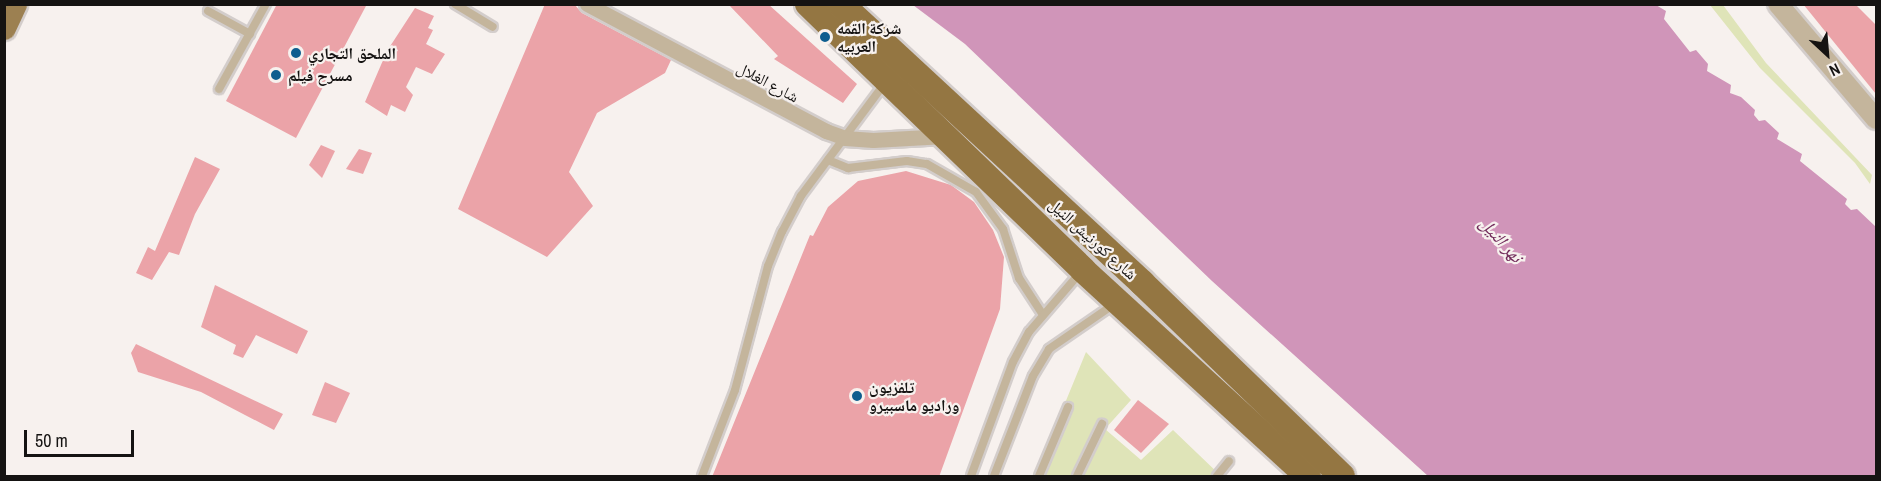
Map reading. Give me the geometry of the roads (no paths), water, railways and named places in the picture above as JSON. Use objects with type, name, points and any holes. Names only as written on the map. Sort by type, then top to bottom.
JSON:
[{"type":"highway","name":"شارع كورنيش النيل","points":[[808,4],[886,82],[1083,270],[1308,477]]},
{"type":"highway","name":"شارع كورنيش النيل","points":[[841,4],[1142,283],[1342,477]]},
{"type":"main road","points":[[4,28],[15,4]]},
{"type":"street","name":"شارع الغلال","points":[[587,4],[783,112],[845,138],[905,140],[945,136]]},
{"type":"street","points":[[1778,4],[1876,119]]},
{"type":"lane","points":[[219,89],[266,4]]},
{"type":"lane","points":[[455,4],[493,27]]},
{"type":"lane","points":[[207,10],[250,34]]},
{"type":"lane","points":[[702,477],[735,390],[772,257],[801,196],[886,82]]},
{"type":"lane","points":[[828,160],[848,168],[907,161],[927,164],[976,192],[1003,229],[1019,278],[1043,315]]},
{"type":"lane","points":[[971,477],[1013,363],[1043,315],[1083,270]]},
{"type":"lane","points":[[994,477],[1032,376],[1049,349],[1118,302]]},
{"type":"lane","points":[[1039,477],[1068,407]]},
{"type":"lane","points":[[1077,477],[1102,424]]},
{"type":"lane","points":[[1217,477],[1229,461]]},
{"type":"water","name":"نهر النيل","points":[[913,5],[1656,5],[1666,11],[1664,19],[1690,52],[1696,50],[1708,64],[1707,71],[1731,85],[1730,93],[1741,97],[1755,110],[1754,115],[1759,121],[1765,120],[1779,133],[1777,139],[1802,154],[1800,161],[1847,199],[1845,204],[1851,210],[1857,209],[1876,227],[1876,476],[1428,476],[1212,281],[965,44]]},
{"type":"place","name":"شركة القمه العربيه","points":[[825,37]]},
{"type":"place","name":"الملحق التجاري","points":[[296,53]]},
{"type":"place","name":"مسرح فيلم","points":[[276,75]]},
{"type":"place","name":"تلفزيون وراديو ماسبيرو","points":[[857,396]]}]
